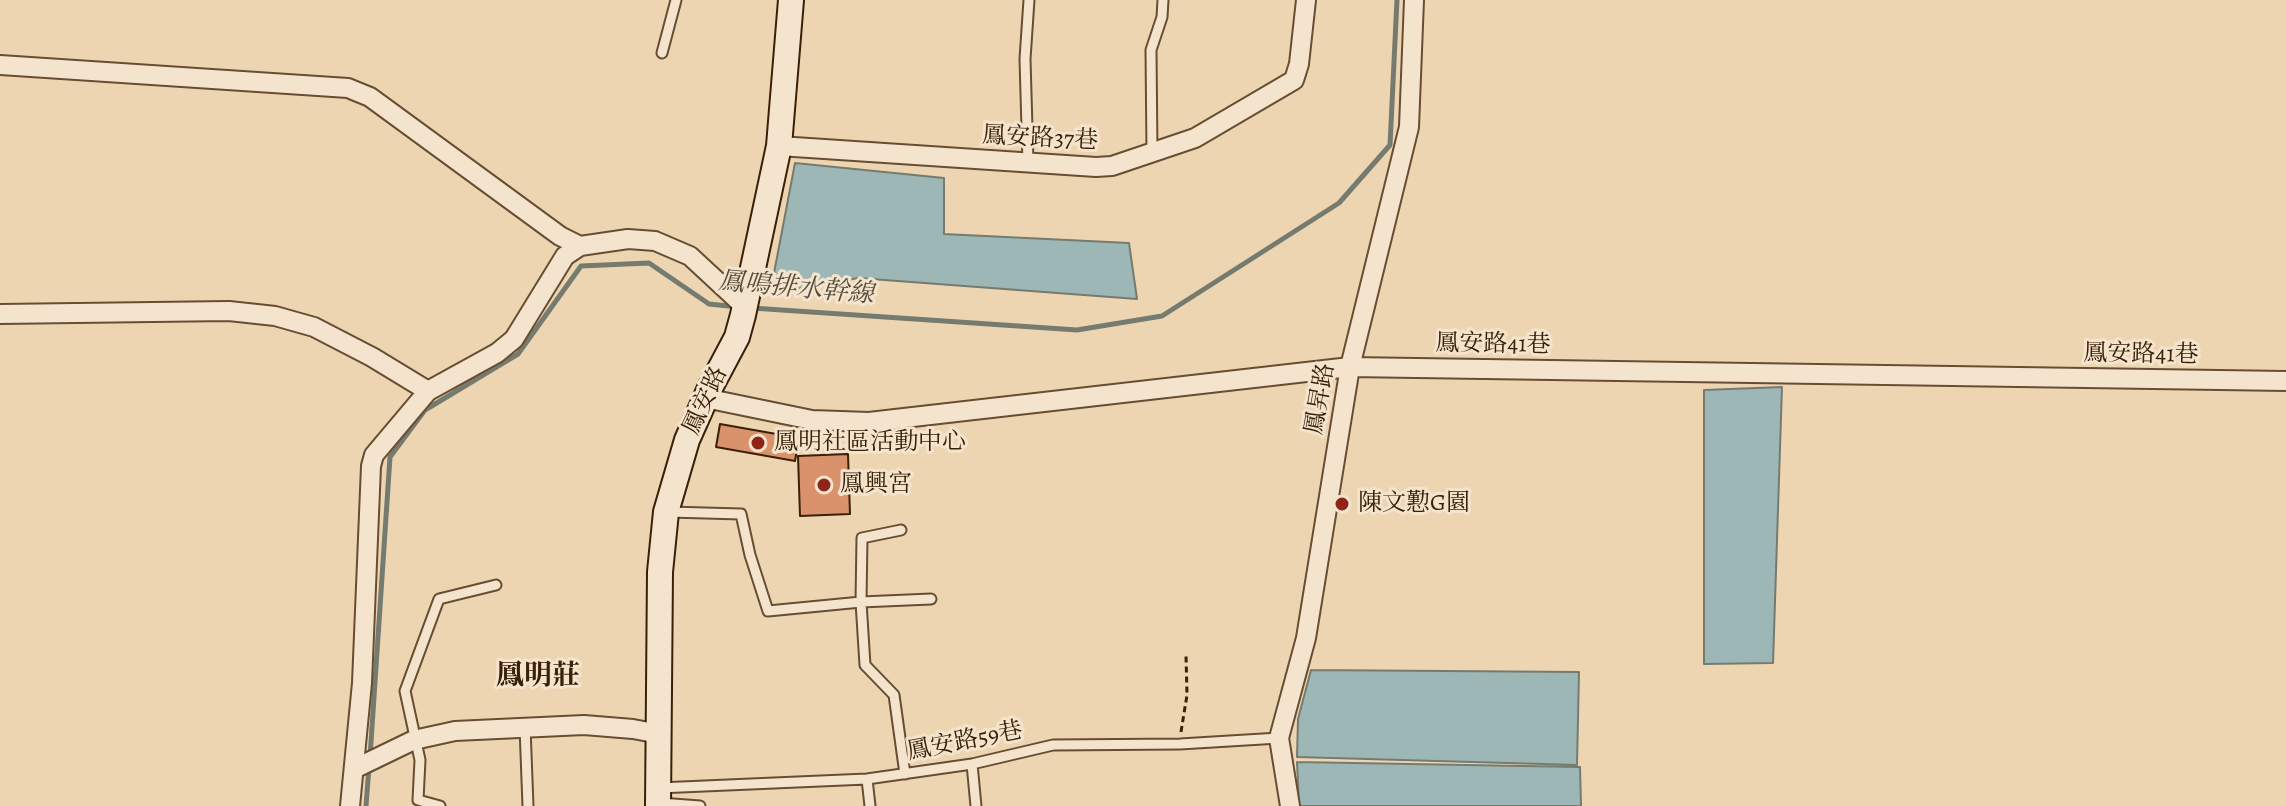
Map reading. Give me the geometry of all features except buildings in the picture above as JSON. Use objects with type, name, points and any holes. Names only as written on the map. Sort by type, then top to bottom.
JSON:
[{"type":"street","name":"鳳安路","points":[[658,799],[660,572],[666,512],[687,440],[737,337],[745,307],[779,146],[791,0]]},
{"type":"street","name":"鳳安路37巷","points":[[779,146],[1112,166],[1195,138],[1294,80],[1299,64],[1306,0]]},
{"type":"street","name":"鳳昇路","points":[[1290,806],[1279,738],[1306,638],[1350,367],[1409,127],[1414,0]]},
{"type":"street","points":[[0,65],[348,88],[370,97],[560,236],[580,246]]},
{"type":"street","points":[[350,806],[365,764],[362,683],[371,466],[374,455],[428,391],[497,353],[514,339],[565,256],[580,246],[628,239],[655,241],[690,256],[745,307]]},
{"type":"street","points":[[0,314],[229,311],[275,316],[314,327],[428,391]]},
{"type":"street","name":"鳳安路41巷","points":[[705,398],[812,420],[869,422],[1350,367],[2286,381]]},
{"type":"street","points":[[365,764],[414,740],[455,731],[584,725],[633,729],[658,737]]},
{"type":"lane","points":[[662,53],[676,0]]},
{"type":"lane","points":[[1028,163],[1025,59],[1029,0]]},
{"type":"lane","points":[[1152,153],[1151,50],[1162,17],[1163,0]]},
{"type":"lane","points":[[666,512],[741,514],[768,611],[931,599]]},
{"type":"lane","points":[[901,530],[862,538],[861,602],[865,665],[894,695],[905,774]]},
{"type":"lane","points":[[440,806],[418,800],[420,760],[405,691],[439,599],[496,585]]},
{"type":"lane","points":[[525,727],[528,806]]},
{"type":"lane","name":"鳳安路59巷","points":[[658,799],[905,774],[972,764],[1053,745],[1180,744],[1279,738]]},
{"type":"lane","points":[[972,764],[976,806]]},
{"type":"lane","points":[[867,779],[870,806]]},
{"type":"lane","points":[[658,799],[700,806]]},
{"type":"path","points":[[1180,744],[1187,695],[1186,655]]},
{"type":"water","points":[[795,163],[944,178],[944,234],[1129,243],[1137,299],[858,278],[770,294]]},
{"type":"water","points":[[1782,387],[1773,663],[1704,664],[1704,390]]},
{"type":"water","points":[[1311,670],[1579,672],[1577,765],[1297,757],[1298,719]]},
{"type":"water","points":[[1297,762],[1580,767],[1581,806],[1299,806]]},
{"type":"waterway","name":"鳳鳴排水幹線","points":[[752,308],[1077,330],[1162,316],[1339,203],[1390,145],[1397,0]]},
{"type":"waterway","name":"鳳鳴排水幹線","points":[[370,757],[390,457],[425,410],[518,354],[581,266],[649,263],[709,304],[738,307]]},
{"type":"waterway","name":"鳳鳴排水幹線","points":[[366,806],[369,767]]},
{"type":"place","name":"鳳明社區活動中心","points":[[758,443]]},
{"type":"place","name":"鳳興宮","points":[[824,485]]},
{"type":"place","name":"陳文懃G園","points":[[1342,504]]},
{"type":"district","name":"鳳明莊","points":[[538,677]]}]
